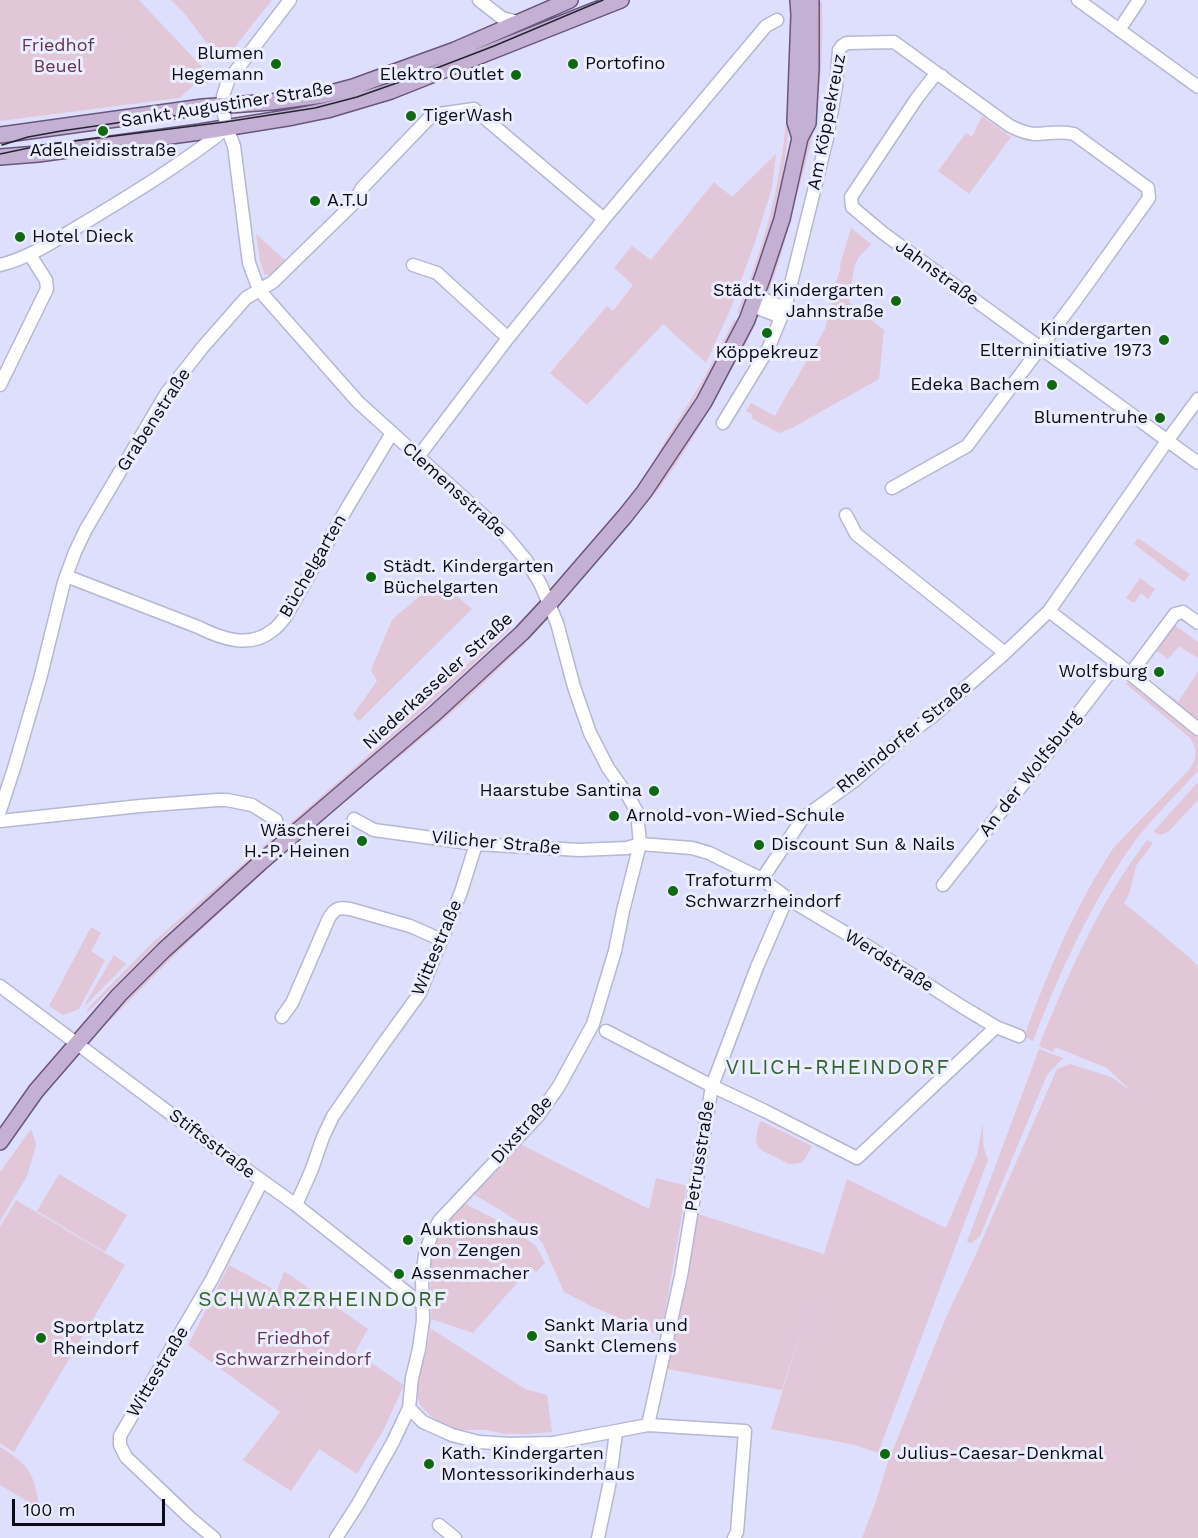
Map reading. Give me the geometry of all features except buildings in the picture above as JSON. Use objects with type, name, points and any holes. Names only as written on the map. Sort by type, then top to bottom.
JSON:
[{"type":"main road","name":"Sankt Augustiner Straße","points":[[0,135],[203,107],[323,95],[402,70],[486,37],[570,0]]},
{"type":"main road","name":"Sankt Augustiner Straße","points":[[0,157],[38,154],[227,128],[293,117],[359,102],[621,0]]},
{"type":"main road","name":"Niederkasseler Straße","points":[[798,0],[795,122],[800,138]]},
{"type":"main road","name":"Niederkasseler Straße","points":[[0,1142],[36,1091],[118,995],[260,863],[435,713],[522,633],[625,516],[657,473],[704,402],[747,320],[782,219],[800,138],[808,123],[811,0]]},
{"type":"street","points":[[222,106],[228,81],[290,0]]},
{"type":"street","points":[[479,0],[502,18],[518,22]]},
{"type":"street","points":[[1078,0],[1198,87]]},
{"type":"street","points":[[1119,30],[1139,0]]},
{"type":"street","points":[[486,37],[493,21],[489,9]]},
{"type":"street","points":[[418,457],[508,338],[604,219],[766,26],[777,20]]},
{"type":"street","name":"Am Köppekreuz","points":[[723,423],[768,349],[783,312],[827,138],[836,86],[838,55],[842,45],[894,42],[942,76]]},
{"type":"street","name":"Jahnstraße","points":[[942,76],[935,75],[917,98],[851,197],[852,207],[883,233],[1198,463]]},
{"type":"street","points":[[892,488],[967,446],[1149,198],[1148,188],[1074,134],[1064,131],[1034,134],[1023,132],[1010,126],[942,76]]},
{"type":"street","name":"Clemensstraße","points":[[222,106],[234,146],[249,263],[259,290],[358,402],[506,536],[526,560],[540,583],[557,623],[574,687],[590,733],[608,768],[637,812],[640,844]]},
{"type":"street","name":"Grabenstraße","points":[[0,811],[26,727],[66,576],[75,552],[86,529],[166,394],[246,298],[273,282],[354,203],[362,188],[432,115],[474,109],[604,219]]},
{"type":"street","points":[[0,265],[32,259],[97,214],[179,163],[227,128]]},
{"type":"street","points":[[0,385],[47,289],[46,280],[32,259]]},
{"type":"street","points":[[413,265],[437,273],[508,338]]},
{"type":"street","points":[[754,301],[783,312]]},
{"type":"street","name":"Rheindorfer Straße","points":[[762,879],[802,818],[854,780],[933,716],[1049,611],[1198,399]]},
{"type":"street","name":"Büchelgarten","points":[[66,576],[216,636],[236,641],[262,638],[275,630],[286,616],[346,508],[392,434]]},
{"type":"street","points":[[846,515],[856,534],[1005,653]]},
{"type":"street","points":[[1049,611],[1131,673],[1198,729]]},
{"type":"street","points":[[1131,673],[1175,614],[1183,612],[1198,623]]},
{"type":"street","name":"An der Wolfsburg","points":[[943,885],[1117,663]]},
{"type":"street","points":[[0,822],[217,800],[252,805],[276,820]]},
{"type":"street","name":"Vilicher Straße","points":[[354,819],[374,830],[476,844],[579,850],[627,848],[640,844]]},
{"type":"street","name":"Wittestraße","points":[[296,1205],[333,1116],[420,993],[461,892],[476,844]]},
{"type":"street","points":[[640,844],[692,848],[709,853],[762,879]]},
{"type":"street","name":"Dixstraße","points":[[409,1408],[423,1320],[422,1279],[425,1255],[432,1233],[440,1220],[538,1116],[559,1086],[593,1024],[615,951],[640,844]]},
{"type":"street","name":"Werdstraße","points":[[762,879],[787,898],[961,1006],[996,1027],[1019,1036]]},
{"type":"street","name":"Petrusstraße","points":[[648,1425],[681,1275],[712,1086],[757,967],[787,898]]},
{"type":"street","points":[[282,1017],[292,1003],[333,910],[341,907],[350,909],[410,926],[442,940]]},
{"type":"street","name":"Stiftsstraße","points":[[0,986],[296,1205],[416,1300],[423,1303]]},
{"type":"street","points":[[606,1030],[857,1158],[996,1027]]},
{"type":"street","name":"Wittestraße","points":[[214,1538],[126,1457],[120,1445],[120,1436],[267,1185],[286,1193],[293,1192],[312,1169]]},
{"type":"street","points":[[336,1538],[388,1451],[409,1408],[423,1422],[452,1435],[479,1442],[553,1443],[648,1425],[745,1431],[737,1532],[734,1538]]},
{"type":"street","points":[[598,1538],[609,1486],[616,1432]]},
{"type":"street","points":[[439,1525],[455,1538]]},
{"type":"green space","name":"Friedhof Beuel","points":[[0,0],[139,0],[203,68],[200,80],[179,98],[0,121]]},
{"type":"green space","points":[[171,0],[272,0],[222,63],[184,13]]},
{"type":"green space","points":[[819,2],[822,2],[822,48],[817,110],[805,167],[768,293],[812,122],[819,47]]},
{"type":"green space","points":[[790,82],[787,142],[777,202],[757,268],[739,313],[737,313],[758,257],[774,200],[783,151]]},
{"type":"green space","points":[[982,116],[1011,137],[969,194],[938,171],[966,133],[972,137]]},
{"type":"green space","points":[[776,154],[772,188],[755,242],[731,308],[706,363],[663,324],[587,405],[550,373],[607,306],[613,311],[633,285],[614,268],[632,246],[651,260],[714,182],[732,197]]},
{"type":"green space","points":[[851,228],[871,244],[858,258],[854,268],[849,302],[884,330],[879,379],[794,427],[779,433],[751,418],[753,415],[746,411],[751,403],[775,416],[809,358],[825,329]]},
{"type":"green space","points":[[256,234],[286,261],[271,276],[264,274]]},
{"type":"green space","points":[[734,320],[736,321],[710,372],[659,455],[658,453],[704,378]]},
{"type":"green space","points":[[752,326],[754,327],[745,346],[703,421],[675,466],[653,494],[706,412]]},
{"type":"green space","points":[[1138,538],[1190,574],[1184,582],[1134,544]]},
{"type":"green space","points":[[1140,578],[1155,589],[1148,599],[1141,593],[1134,603],[1126,598]]},
{"type":"green space","points":[[438,580],[472,609],[359,721],[353,715],[377,681],[371,670],[392,620]]},
{"type":"green space","points":[[1173,624],[1198,642],[1198,658],[1179,646],[1168,659],[1157,651],[1156,648]]},
{"type":"green space","points":[[509,626],[511,628],[461,676],[164,936],[87,1013],[91,1005],[153,942],[363,760]]},
{"type":"green space","points":[[525,641],[525,644],[465,701],[278,859],[188,942],[104,1026],[104,1023],[159,966],[240,888],[459,702]]},
{"type":"green space","points":[[1198,672],[1198,724],[1167,700],[1170,695],[1178,702]]},
{"type":"green space","points":[[1130,678],[1198,732],[1198,766],[1194,768],[1198,767],[1198,771],[1142,833],[1111,877],[1074,945],[1033,1041],[1024,1037],[1043,987],[1063,939],[1100,870],[1114,847],[1189,770],[1194,762],[1195,751],[1190,738],[1126,684]]},
{"type":"green space","points":[[1198,782],[1198,800],[1169,831],[1162,835],[1157,834],[1154,831]]},
{"type":"green space","points":[[1147,840],[1153,843],[1136,866],[1129,894],[1124,903],[1198,967],[1198,1538],[862,1538],[888,1462],[947,1315],[1057,1069],[1070,1064],[1111,1077],[1131,1091],[1107,1068],[1055,1047],[1053,1052],[1039,1046],[1061,992],[1099,914]]},
{"type":"green space","points":[[91,927],[101,933],[91,951],[105,960],[79,1009],[63,1015],[49,1006]]},
{"type":"green space","points":[[114,955],[126,964],[85,1006],[86,1002]]},
{"type":"green space","points":[[1039,1049],[1063,1058],[1047,1075],[980,1236],[972,1243],[967,1242]]},
{"type":"green space","points":[[761,1121],[812,1146],[805,1159],[800,1163],[789,1164],[758,1147],[756,1141]]},
{"type":"green space","points":[[983,1122],[984,1146],[988,1160],[878,1453],[855,1445],[771,1429],[810,1300],[782,1390],[667,1369],[695,1213],[824,1254],[847,1179],[946,1228],[977,1155]]},
{"type":"green space","points":[[31,1129],[36,1146],[27,1176],[0,1221],[0,1172]]},
{"type":"green space","points":[[520,1144],[649,1209],[656,1178],[687,1186],[661,1336],[564,1292],[542,1242],[533,1232],[473,1194]]},
{"type":"green space","points":[[59,1174],[127,1215],[105,1252],[37,1211]]},
{"type":"green space","name":"Sportplatz Rheindorf","points":[[16,1200],[125,1265],[14,1452],[0,1443],[0,1227]]},
{"type":"green space","points":[[464,1203],[510,1227],[536,1246],[545,1263],[536,1272],[531,1267],[473,1333],[431,1319],[429,1258],[437,1235],[445,1222]]},
{"type":"green space","name":"Friedhof Schwarzrheindorf","points":[[229,1265],[277,1291],[284,1271],[368,1329],[355,1352],[404,1385],[384,1429],[357,1474],[319,1449],[291,1491],[243,1460],[280,1412],[188,1345]]},
{"type":"green space","points":[[430,1328],[525,1389],[547,1395],[552,1432],[504,1434],[487,1430],[459,1430],[448,1427],[431,1416],[420,1405],[417,1395]]},
{"type":"green space","points":[[0,1447],[19,1460],[29,1472],[33,1479],[40,1509],[0,1485]]},
{"type":"tram line","points":[[0,154],[43,145],[315,108],[357,97],[408,79],[603,0]]},
{"type":"tram line","points":[[2,145],[61,131],[158,117],[231,112]]},
{"type":"place","name":"Blumen Hegemann","points":[[276,64]]},
{"type":"place","name":"Portofino","points":[[573,64]]},
{"type":"place","name":"Elektro Outlet","points":[[516,75]]},
{"type":"place","name":"TigerWash","points":[[411,116]]},
{"type":"place","name":"Adelheidisstraße","points":[[103,131]]},
{"type":"place","name":"A.T.U","points":[[315,201]]},
{"type":"place","name":"Hotel Dieck","points":[[20,237]]},
{"type":"place","name":"Städt. Kindergarten Jahnstraße","points":[[896,301]]},
{"type":"place","name":"Köppekreuz","points":[[767,333]]},
{"type":"place","name":"Kindergarten Elterninitiative 1973","points":[[1164,340]]},
{"type":"place","name":"Edeka Bachem","points":[[1052,385]]},
{"type":"place","name":"Blumentruhe","points":[[1160,418]]},
{"type":"place","name":"Städt. Kindergarten Büchelgarten","points":[[371,577]]},
{"type":"place","name":"Wolfsburg","points":[[1159,672]]},
{"type":"place","name":"Haarstube Santina","points":[[654,791]]},
{"type":"place","name":"Arnold-von-Wied-Schule","points":[[614,816]]},
{"type":"place","name":"Wäscherei H.-P. Heinen","points":[[362,841]]},
{"type":"place","name":"Discount Sun & Nails","points":[[759,845]]},
{"type":"place","name":"Trafoturm Schwarzrheindorf","points":[[673,891]]},
{"type":"place","name":"Auktionshaus von Zengen","points":[[408,1240]]},
{"type":"place","name":"Assenmacher","points":[[399,1274]]},
{"type":"place","name":"Sankt Maria und Sankt Clemens","points":[[532,1336]]},
{"type":"place","name":"Sportplatz Rheindorf","points":[[41,1338]]},
{"type":"place","name":"Julius-Caesar-Denkmal","points":[[885,1454]]},
{"type":"place","name":"Kath. Kindergarten Montessorikinderhaus","points":[[429,1464]]},
{"type":"district","name":"VILICH-RHEINDORF","points":[[838,1068]]},
{"type":"district","name":"SCHWARZRHEINDORF","points":[[323,1300]]}]
